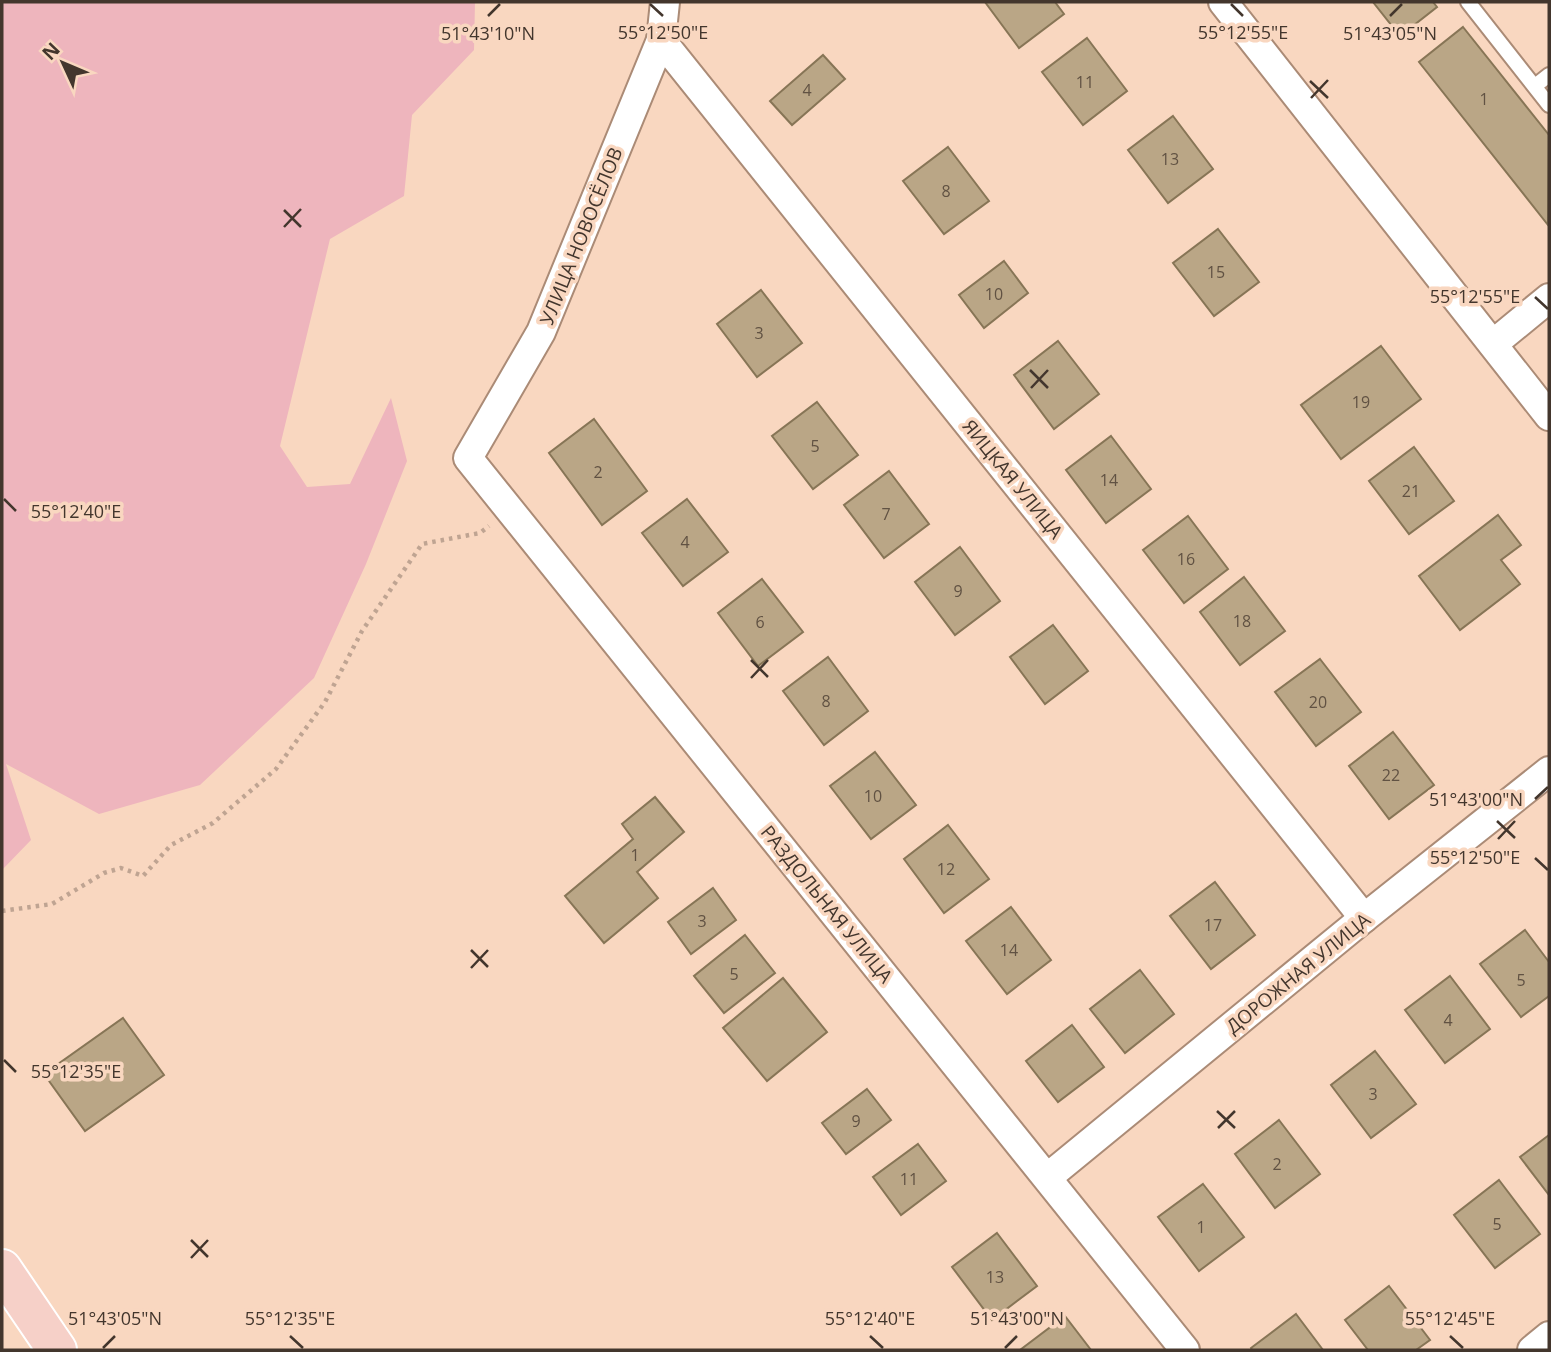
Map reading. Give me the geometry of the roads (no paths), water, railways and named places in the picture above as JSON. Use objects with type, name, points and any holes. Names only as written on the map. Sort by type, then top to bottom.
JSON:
[{"type":"highway","points":[[2,1269],[57,1350]]},
{"type":"street","name":"УЛИЦА НОВОСЁЛОВ","points":[[468,458],[541,332],[662,40],[664,2]]},
{"type":"street","points":[[1223,2],[1549,416]]},
{"type":"street","name":"ЯИЦКАЯ УЛИЦА","points":[[662,40],[1364,918]]},
{"type":"street","points":[[1493,344],[1549,298]]},
{"type":"street","name":"РАЗДОЛЬНАЯ УЛИЦА","points":[[468,458],[1185,1350]]},
{"type":"street","name":"ДОРОЖНАЯ УЛИЦА","points":[[1048,1177],[1364,918],[1549,771]]},
{"type":"street","points":[[1532,1350],[1549,1336]]},
{"type":"lane","points":[[1468,2],[1549,105]]},
{"type":"lane","points":[[1535,86],[1549,75]]}]
